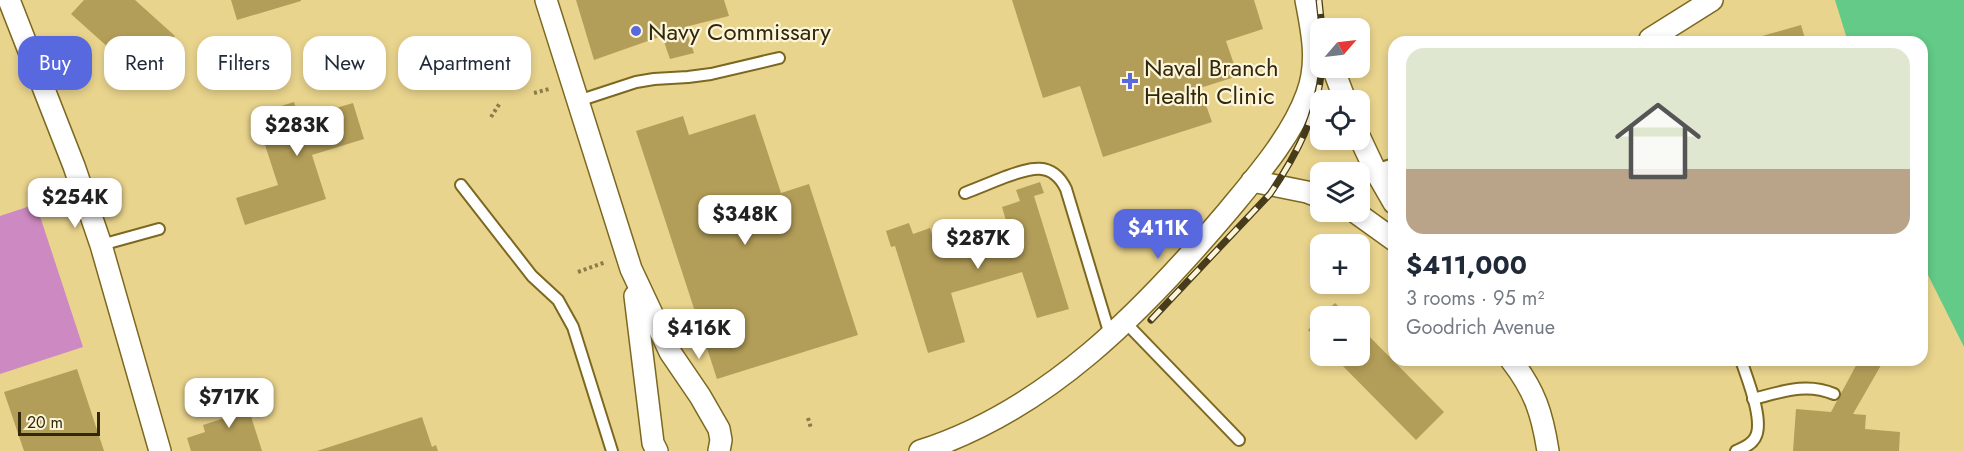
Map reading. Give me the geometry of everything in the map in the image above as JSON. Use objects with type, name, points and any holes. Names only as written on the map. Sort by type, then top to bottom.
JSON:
[{"type":"street","points":[[9,0],[74,166],[101,245],[160,451]]},
{"type":"street","points":[[546,0],[631,269],[670,352],[719,429],[721,440],[719,451]]},
{"type":"street","points":[[1308,0],[1315,18]]},
{"type":"street","points":[[920,451],[963,435],[1033,397],[1057,380],[1117,328],[1193,252],[1279,145],[1308,94],[1314,53],[1308,0]]},
{"type":"street","points":[[1657,36],[1712,0]]},
{"type":"street","points":[[1370,150],[1384,167]]},
{"type":"street","points":[[1252,181],[1310,193]]},
{"type":"street","points":[[1369,222],[1388,236]]},
{"type":"street","points":[[631,269],[648,386],[653,443],[657,451]]},
{"type":"street","points":[[1515,366],[1532,391],[1539,407],[1548,451]]},
{"type":"lane","points":[[578,101],[636,82],[688,78],[779,58]]},
{"type":"lane","points":[[965,193],[1028,169],[1053,172],[1061,179],[1117,328],[1239,440]]},
{"type":"lane","points":[[461,185],[532,276],[558,300],[573,327],[612,451]]},
{"type":"lane","points":[[101,245],[159,229]]},
{"type":"lane","points":[[1736,451],[1753,442],[1759,426],[1744,366]]},
{"type":"lane","points":[[1752,399],[1801,388],[1822,389],[1834,394]]},
{"type":"path","points":[[534,93],[550,88]]},
{"type":"path","points":[[492,117],[500,103]]},
{"type":"path","points":[[578,272],[610,260]]},
{"type":"path","points":[[808,418],[811,428]]},
{"type":"shaded area","points":[[1835,0],[1964,0],[1964,347],[1928,275],[1928,36],[1846,36]]},
{"type":"shaded area","points":[[36,204],[83,347],[0,374],[0,216]]},
{"type":"building","points":[[84,0],[135,0],[175,36],[104,36],[104,44],[71,14]]},
{"type":"building","points":[[231,0],[301,0],[301,1],[237,20]]},
{"type":"building","name":"Navy Commissary","points":[[576,0],[724,0],[729,16],[685,27],[694,53],[670,59],[662,36],[594,60]]},
{"type":"building","name":"Naval Branch Health Clinic","points":[[1012,0],[1254,0],[1263,29],[1226,41],[1238,76],[1200,88],[1212,122],[1103,157],[1080,86],[1043,98]]},
{"type":"building","points":[[1801,25],[1804,36],[1762,36]]},
{"type":"building","points":[[294,102],[299,119],[353,103],[364,139],[312,155],[326,199],[245,225],[236,198],[278,185],[255,114]]},
{"type":"building","points":[[755,114],[781,193],[809,184],[858,335],[717,379],[636,131],[683,116],[689,135]]},
{"type":"building","points":[[1040,182],[1044,193],[1034,196],[1069,309],[1037,318],[1022,272],[951,293],[965,342],[928,353],[895,246],[891,247],[886,231],[909,223],[913,234],[930,228],[938,256],[1010,234],[1002,207],[1020,201],[1016,190]]},
{"type":"building","points":[[1370,337],[1388,355],[1388,366],[1399,366],[1444,412],[1416,440],[1343,366],[1370,366]]},
{"type":"building","points":[[1856,366],[1881,366],[1853,414],[1866,415],[1865,429],[1900,432],[1899,451],[1793,451],[1796,409],[1831,412]]},
{"type":"building","points":[[77,369],[104,451],[24,451],[4,392]]},
{"type":"building","points":[[243,391],[262,451],[191,451],[187,438],[205,432],[203,425],[225,418],[219,399]]},
{"type":"building","points":[[422,417],[432,447],[436,445],[438,451],[317,451]]},
{"type":"railway","points":[[1319,0],[1321,18]]},
{"type":"railway","points":[[1151,320],[1270,194],[1304,134],[1316,102],[1320,78]]},
{"type":"place","name":"Navy Commissary","points":[[636,31]]},
{"type":"place","name":"Naval Branch Health Clinic","points":[[1130,81]]}]
